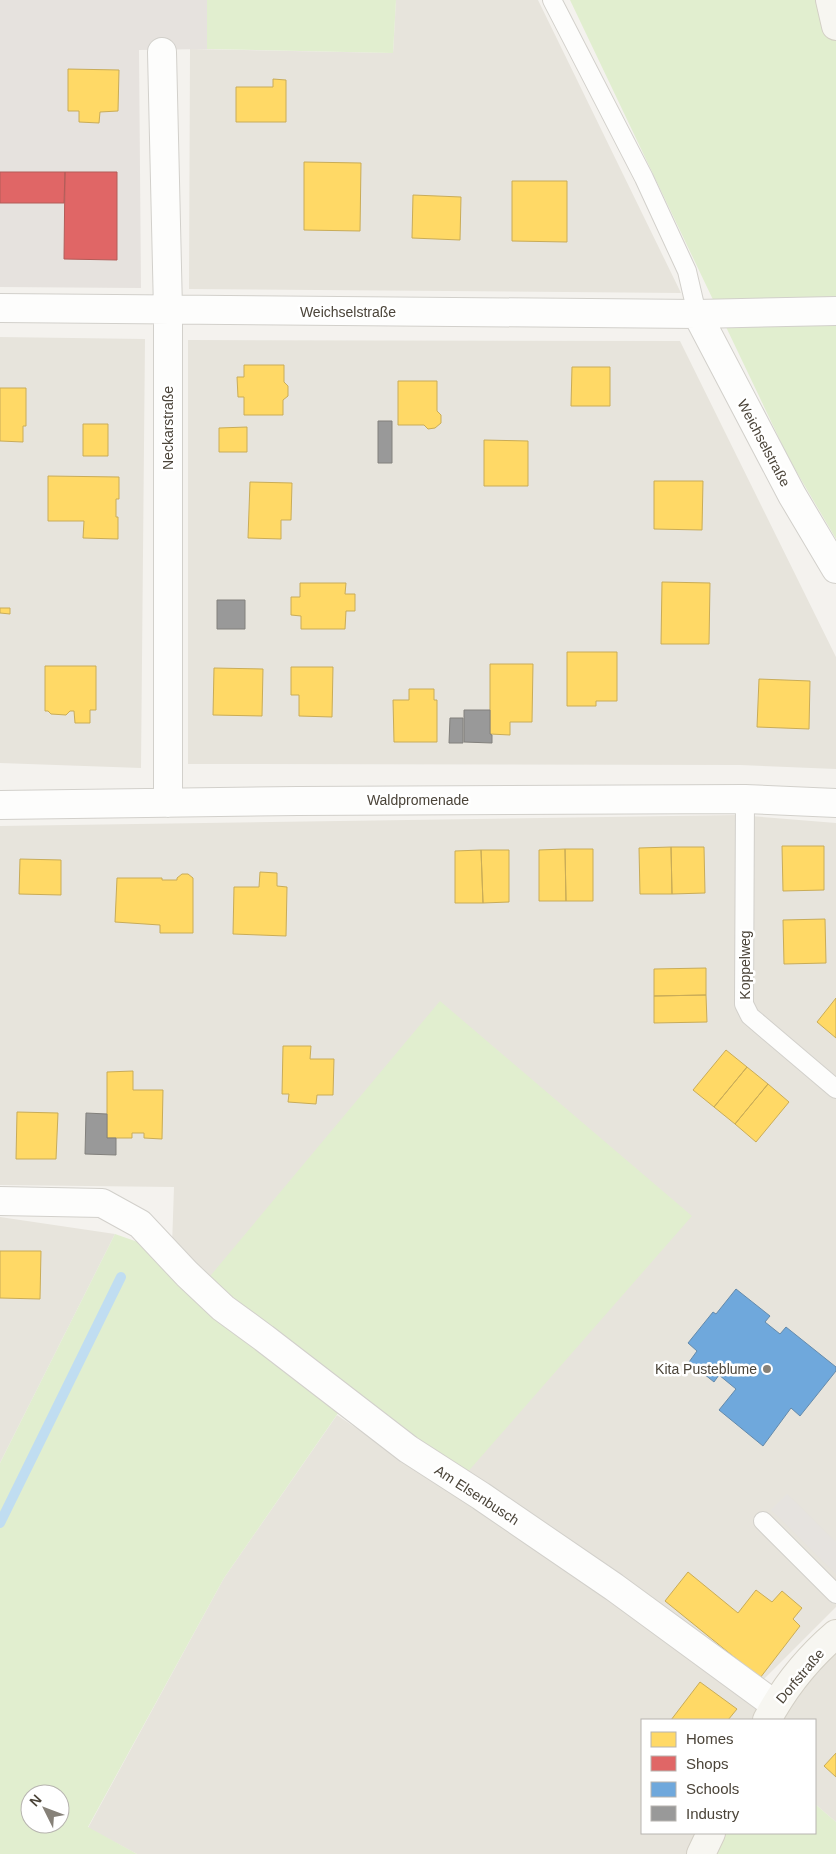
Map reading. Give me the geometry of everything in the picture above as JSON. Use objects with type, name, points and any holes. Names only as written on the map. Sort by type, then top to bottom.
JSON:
[{"type":"main road","points":[[830,0],[836,26]]},
{"type":"main road","name":"Dorfstraße","points":[[771,1713],[798,1673],[836,1634]]},
{"type":"main road","points":[[701,1854],[711,1834]]},
{"type":"street","name":"Neckarstraße","points":[[162,52],[168,310],[168,803]]},
{"type":"street","name":"Weichselstraße","points":[[0,308],[697,314],[836,311]]},
{"type":"street","name":"Weichselstraße","points":[[697,314],[792,495],[836,569]]},
{"type":"street","name":"Waldpromenade","points":[[0,805],[298,801],[745,799],[836,803]]},
{"type":"street","name":"Am Elsenbusch","points":[[0,1201],[102,1203],[140,1224],[187,1274],[223,1308],[408,1450],[481,1496],[607,1582],[771,1713]]},
{"type":"lane","points":[[552,0],[644,178],[687,271],[697,314]]},
{"type":"lane","name":"Koppelweg","points":[[745,799],[744,1004],[750,1016],[836,1089]]},
{"type":"lane","points":[[764,1521],[836,1594]]},
{"type":"shaded area","points":[[0,0],[207,0],[207,49],[139,50],[141,288],[0,287]]},
{"type":"shaded area","points":[[396,0],[538,0],[681,293],[189,289],[190,49],[393,53]]},
{"type":"shaded area","points":[[0,337],[145,339],[141,768],[0,763]]},
{"type":"shaded area","points":[[188,340],[680,341],[836,657],[836,769],[740,765],[188,764]]},
{"type":"shaded area","points":[[738,815],[836,823],[836,1607],[761,1682],[465,1475],[206,1281],[172,1246],[174,1187],[0,1185],[0,826]]},
{"type":"shaded area","points":[[0,1217],[115,1234],[0,1463]]},
{"type":"shaded area","points":[[337,1415],[753,1699],[836,1648],[836,1822],[816,1805],[816,1719],[641,1719],[641,1834],[723,1834],[713,1854],[137,1854],[88,1828],[224,1578]]},
{"type":"shaded area","points":[[787,1494],[836,1542],[836,1574],[771,1510]]},
{"type":"green space","points":[[207,0],[396,0],[393,53],[207,49]]},
{"type":"green space","points":[[570,0],[836,0],[836,539],[789,459]]},
{"type":"green space","points":[[440,1001],[692,1216],[465,1475],[352,1393],[224,1578],[88,1827],[137,1854],[0,1854],[0,1463],[115,1234],[172,1254],[206,1281]]},
{"type":"green space","points":[[816,1805],[836,1822],[836,1854],[713,1854],[723,1834],[816,1834]]},
{"type":"building: Homes","points":[[68,69],[119,70],[118,111],[100,112],[99,123],[79,122],[79,111],[68,111]]},
{"type":"building: Homes","points":[[273,79],[286,80],[286,122],[236,122],[236,87],[273,87]]},
{"type":"building: Homes","points":[[304,162],[361,163],[360,231],[304,230]]},
{"type":"building: Homes","points":[[512,181],[567,181],[567,242],[512,241]]},
{"type":"building: Homes","points":[[413,195],[461,197],[460,240],[412,238]]},
{"type":"building: Homes","points":[[244,365],[284,365],[284,382],[288,386],[288,396],[283,400],[283,415],[244,415],[244,397],[238,397],[237,377],[244,377]]},
{"type":"building: Homes","points":[[572,367],[610,367],[610,406],[571,406]]},
{"type":"building: Homes","points":[[398,381],[437,381],[437,411],[441,415],[441,423],[435,428],[428,429],[424,425],[398,425]]},
{"type":"building: Homes","points":[[0,388],[26,388],[26,426],[23,426],[23,442],[0,441]]},
{"type":"building: Homes","points":[[83,424],[108,424],[108,456],[83,456]]},
{"type":"building: Homes","points":[[247,427],[247,452],[219,452],[219,428]]},
{"type":"building: Homes","points":[[484,440],[528,441],[528,486],[484,486]]},
{"type":"building: Homes","points":[[48,476],[119,477],[119,499],[116,499],[118,539],[83,538],[84,521],[48,521]]},
{"type":"building: Homes","points":[[654,481],[703,481],[702,530],[654,529]]},
{"type":"building: Homes","points":[[250,482],[292,483],[291,520],[281,520],[281,539],[248,538]]},
{"type":"building: Homes","points":[[662,582],[710,583],[709,644],[661,644]]},
{"type":"building: Homes","points":[[300,583],[346,583],[345,594],[355,594],[355,611],[346,611],[345,629],[301,629],[301,616],[291,615],[291,597],[300,597]]},
{"type":"building: Homes","points":[[0,608],[10,608],[10,614],[0,613]]},
{"type":"building: Homes","points":[[567,652],[617,652],[617,701],[596,701],[596,706],[567,706]]},
{"type":"building: Homes","points":[[490,664],[533,664],[532,722],[510,722],[510,735],[490,734]]},
{"type":"building: Homes","points":[[45,666],[96,666],[96,710],[90,710],[90,723],[75,723],[74,711],[70,711],[66,715],[51,714],[45,711]]},
{"type":"building: Homes","points":[[291,667],[333,667],[332,717],[299,716],[299,695],[291,695]]},
{"type":"building: Homes","points":[[214,668],[263,669],[262,716],[213,715]]},
{"type":"building: Homes","points":[[759,679],[810,681],[809,729],[757,727]]},
{"type":"building: Homes","points":[[409,689],[434,689],[434,700],[437,700],[437,742],[394,742],[393,700],[409,700]]},
{"type":"building: Homes","points":[[782,846],[824,846],[824,890],[783,891]]},
{"type":"building: Homes","points":[[671,847],[704,847],[705,893],[672,894]]},
{"type":"building: Homes","points":[[671,847],[672,894],[640,894],[639,848]]},
{"type":"building: Homes","points":[[565,849],[593,849],[593,901],[566,901]]},
{"type":"building: Homes","points":[[565,849],[566,901],[539,901],[539,850]]},
{"type":"building: Homes","points":[[481,850],[509,850],[509,902],[483,903]]},
{"type":"building: Homes","points":[[481,850],[483,903],[455,903],[455,851]]},
{"type":"building: Homes","points":[[20,859],[61,860],[61,895],[19,894]]},
{"type":"building: Homes","points":[[260,872],[277,873],[277,886],[287,887],[286,936],[233,934],[234,887],[259,887]]},
{"type":"building: Homes","points":[[182,874],[188,874],[193,878],[193,933],[160,933],[160,925],[115,922],[117,878],[177,880]]},
{"type":"building: Homes","points":[[825,919],[826,963],[784,964],[783,920]]},
{"type":"building: Homes","points":[[706,968],[706,995],[654,996],[654,969]]},
{"type":"building: Homes","points":[[706,995],[707,1022],[654,1023],[654,996]]},
{"type":"building: Homes","points":[[836,998],[836,1038],[817,1022]]},
{"type":"building: Homes","points":[[283,1046],[311,1046],[310,1059],[334,1059],[333,1095],[317,1095],[316,1104],[288,1102],[289,1094],[282,1094]]},
{"type":"building: Homes","points":[[726,1050],[747,1067],[714,1107],[693,1090]]},
{"type":"building: Homes","points":[[747,1067],[768,1084],[735,1124],[714,1107]]},
{"type":"building: Homes","points":[[133,1071],[133,1090],[163,1090],[162,1139],[144,1138],[144,1133],[132,1133],[132,1138],[107,1138],[107,1072]]},
{"type":"building: Homes","points":[[768,1084],[789,1102],[756,1142],[735,1124]]},
{"type":"building: Homes","points":[[17,1112],[58,1113],[56,1159],[16,1159]]},
{"type":"building: Homes","points":[[0,1251],[41,1251],[40,1299],[0,1298]]},
{"type":"building: Homes","points":[[688,1572],[738,1613],[756,1590],[772,1602],[782,1591],[802,1608],[793,1619],[800,1626],[760,1678],[665,1601]]},
{"type":"building: Homes","points":[[700,1682],[737,1709],[729,1719],[672,1719]]},
{"type":"building: Homes","points":[[836,1753],[836,1777],[824,1766]]},
{"type":"building: Shops","points":[[0,172],[65,172],[64,203],[0,203]]},
{"type":"building: Shops","points":[[65,172],[117,172],[117,260],[64,259]]},
{"type":"building: Schools","name":"Kita Pusteblume","points":[[736,1289],[770,1316],[765,1322],[780,1334],[786,1327],[836,1367],[836,1371],[800,1416],[791,1408],[763,1446],[719,1410],[736,1389],[719,1375],[714,1382],[689,1362],[697,1351],[688,1343],[713,1312],[716,1314]]},
{"type":"building: Industry","points":[[378,421],[392,421],[392,463],[378,463]]},
{"type":"building: Industry","points":[[217,600],[245,600],[245,629],[217,629]]},
{"type":"building: Industry","points":[[464,710],[490,710],[492,743],[464,742]]},
{"type":"building: Industry","points":[[450,718],[463,718],[463,743],[449,743]]},
{"type":"building: Industry","points":[[86,1113],[107,1114],[107,1138],[116,1138],[116,1155],[85,1154]]},
{"type":"waterway","points":[[0,1523],[121,1277]]},
{"type":"place","name":"Kita Pusteblume","points":[[767,1369]]}]
